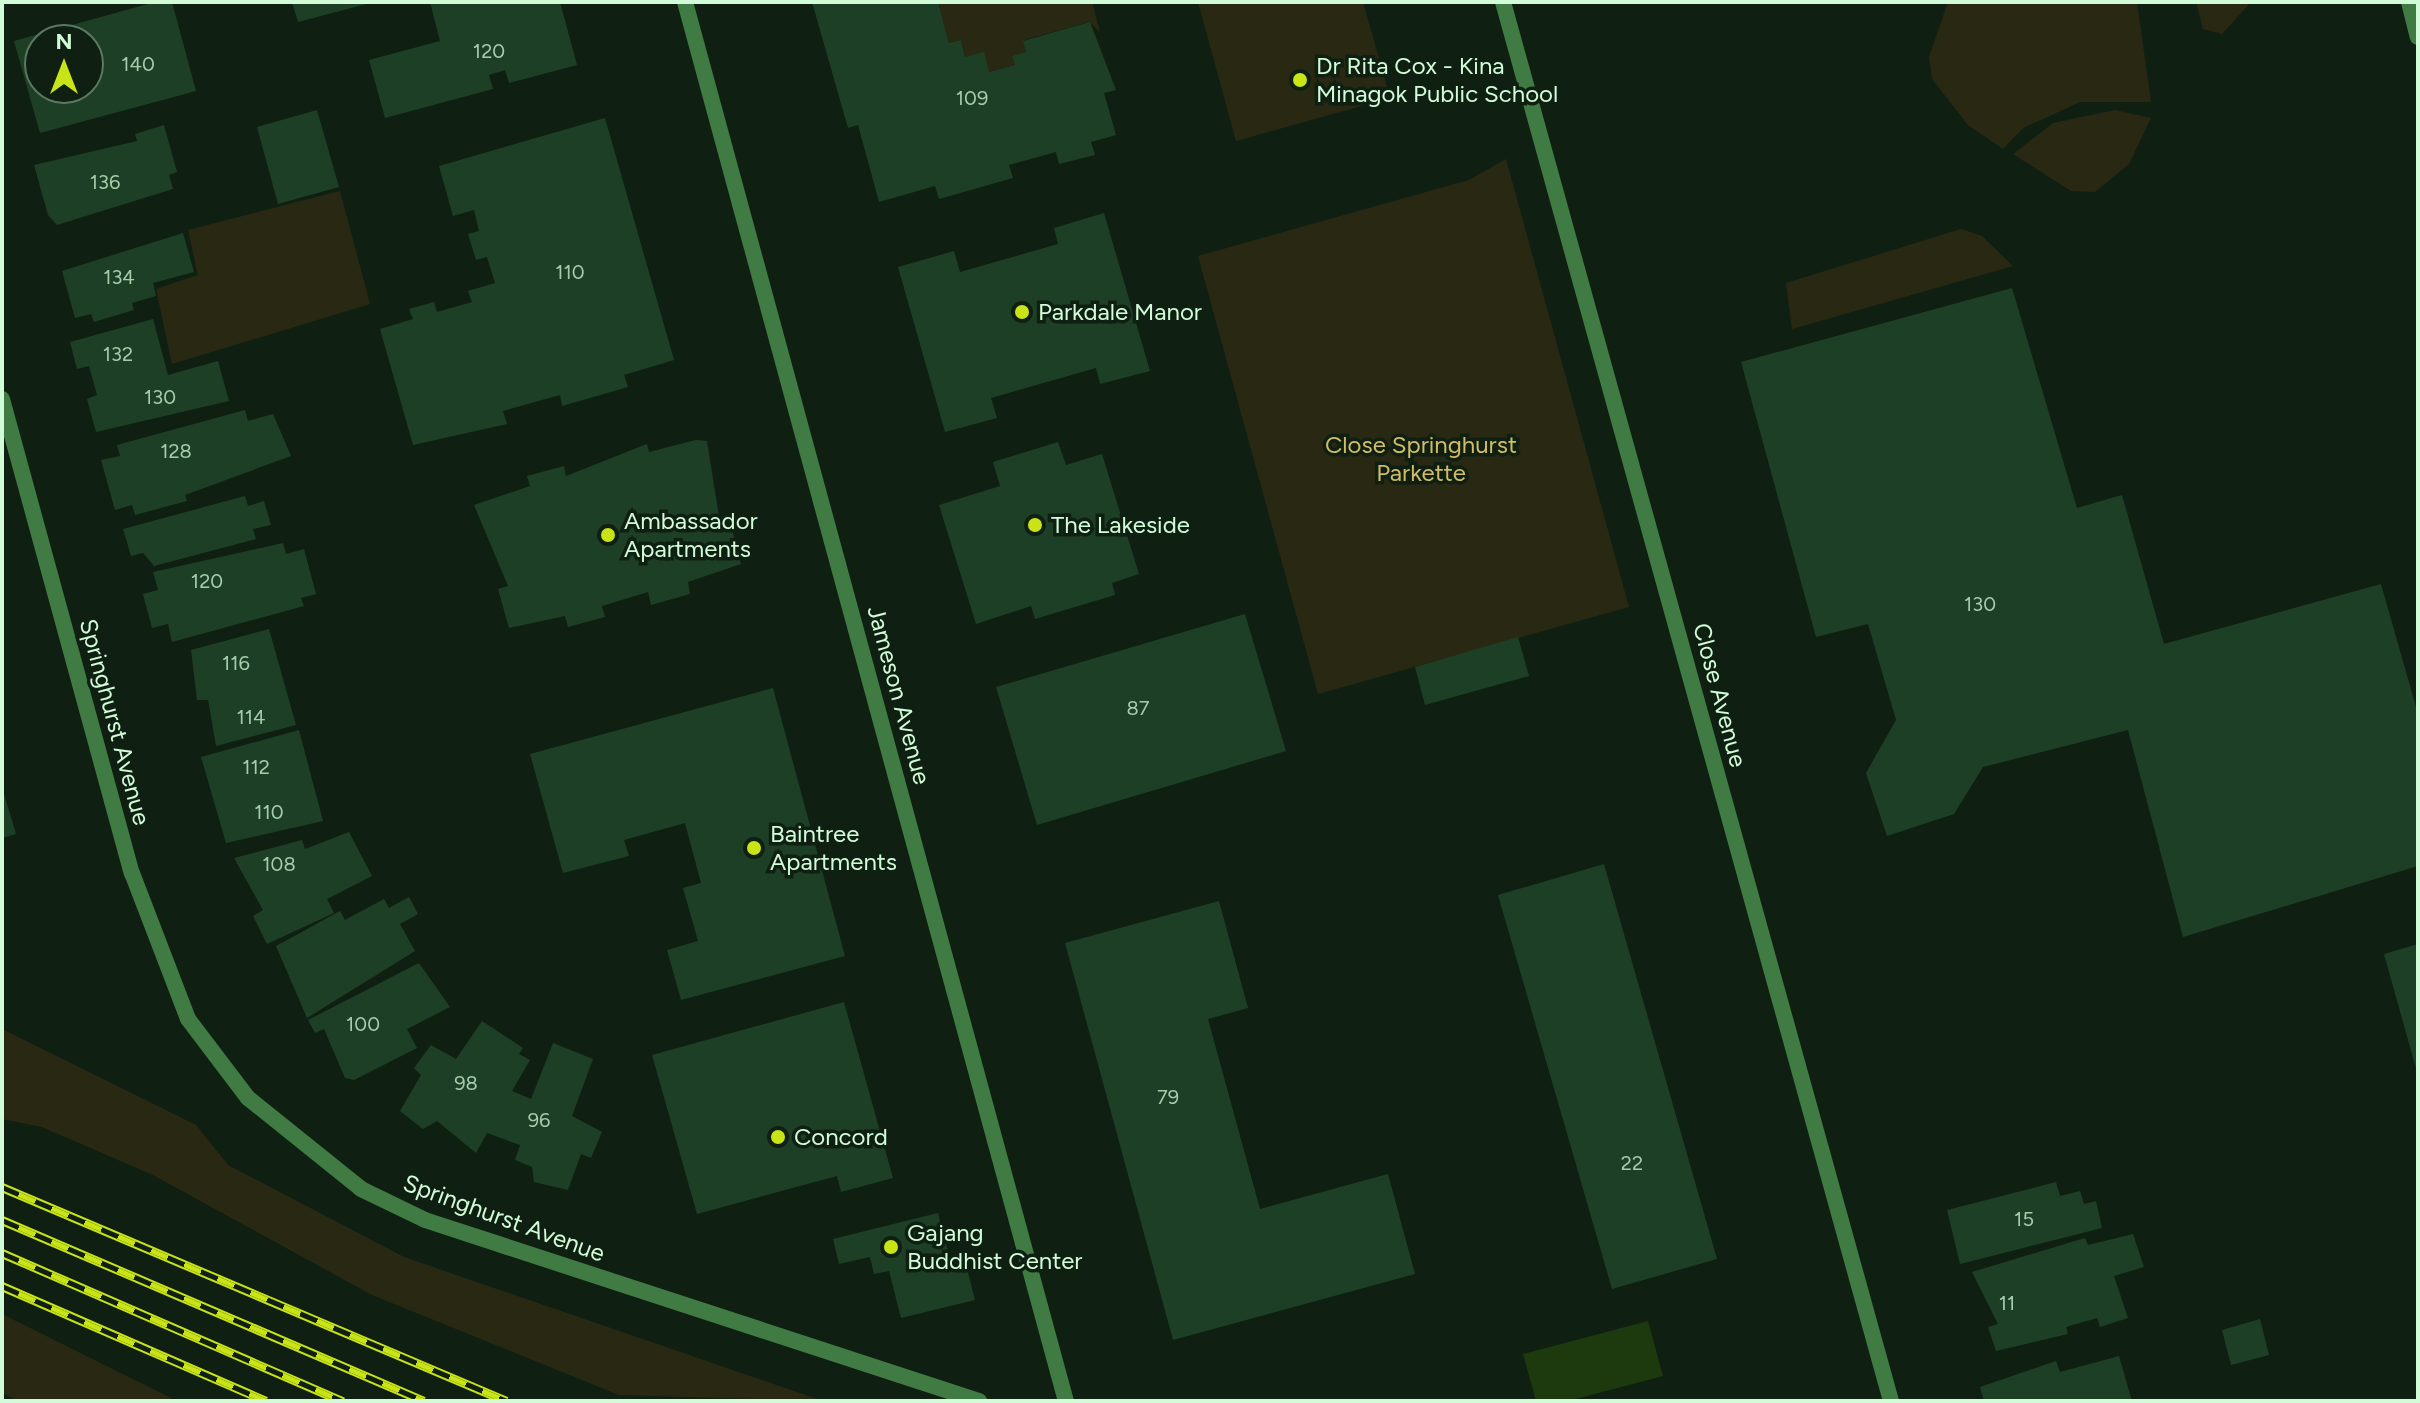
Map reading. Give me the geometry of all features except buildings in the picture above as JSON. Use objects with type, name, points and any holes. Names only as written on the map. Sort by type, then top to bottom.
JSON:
[{"type":"street","name":"Jameson Avenue","points":[[685,2],[1066,1401]]},
{"type":"street","name":"Close Avenue","points":[[1503,2],[1891,1401]]},
{"type":"street","points":[[2409,2],[2418,37]]},
{"type":"street","name":"Springhurst Avenue","points":[[2,399],[132,873],[188,1019],[248,1098],[361,1189],[425,1220],[979,1401]]},
{"type":"green space","points":[[938,2],[1092,2],[1100,32],[1089,22],[1024,40],[1026,52],[1012,56],[1015,65],[989,72],[965,57],[961,40],[949,43]]},
{"type":"green space","points":[[1198,2],[1363,2],[1390,98],[1236,141]]},
{"type":"green space","points":[[1948,2],[2137,2],[2151,102],[2080,102],[2023,128],[2003,149],[1968,125],[1932,79],[1929,57]]},
{"type":"green space","points":[[2196,2],[2251,2],[2222,34],[2203,29]]},
{"type":"green space","points":[[2115,110],[2151,118],[2129,164],[2095,192],[2071,191],[2013,154],[2053,123]]},
{"type":"green space","name":"Close Springhurst Parkette","points":[[1506,159],[1629,607],[1318,694],[1198,256],[1469,180]]},
{"type":"green space","points":[[340,191],[370,304],[172,364],[156,289],[198,275],[188,230]]},
{"type":"green space","points":[[1961,229],[1982,236],[2013,266],[1792,329],[1786,283]]},
{"type":"green space","points":[[2,1029],[196,1125],[228,1165],[404,1257],[823,1401],[619,1395],[372,1295],[153,1175],[42,1127],[2,1119]]},
{"type":"green space","points":[[2,1314],[177,1401],[18,1401],[2,1393]]},
{"type":"shaded area","points":[[1648,1321],[1663,1376],[1568,1401],[1536,1401],[1523,1354]]},
{"type":"railway","points":[[2,1187],[507,1401]]},
{"type":"railway","points":[[2,1220],[424,1401]]},
{"type":"railway","points":[[2,1253],[343,1401]]},
{"type":"railway","points":[[2,1286],[266,1401]]},
{"type":"place","name":"Dr Rita Cox - Kina Minagok Public School","points":[[1300,80]]},
{"type":"place","name":"Parkdale Manor","points":[[1022,312]]},
{"type":"place","name":"The Lakeside","points":[[1035,525]]},
{"type":"place","name":"Ambassador Apartments","points":[[608,535]]},
{"type":"place","name":"Baintree Apartments","points":[[754,848]]},
{"type":"place","name":"Concord","points":[[778,1137]]},
{"type":"place","name":"Gajang Buddhist Center","points":[[891,1247]]}]
